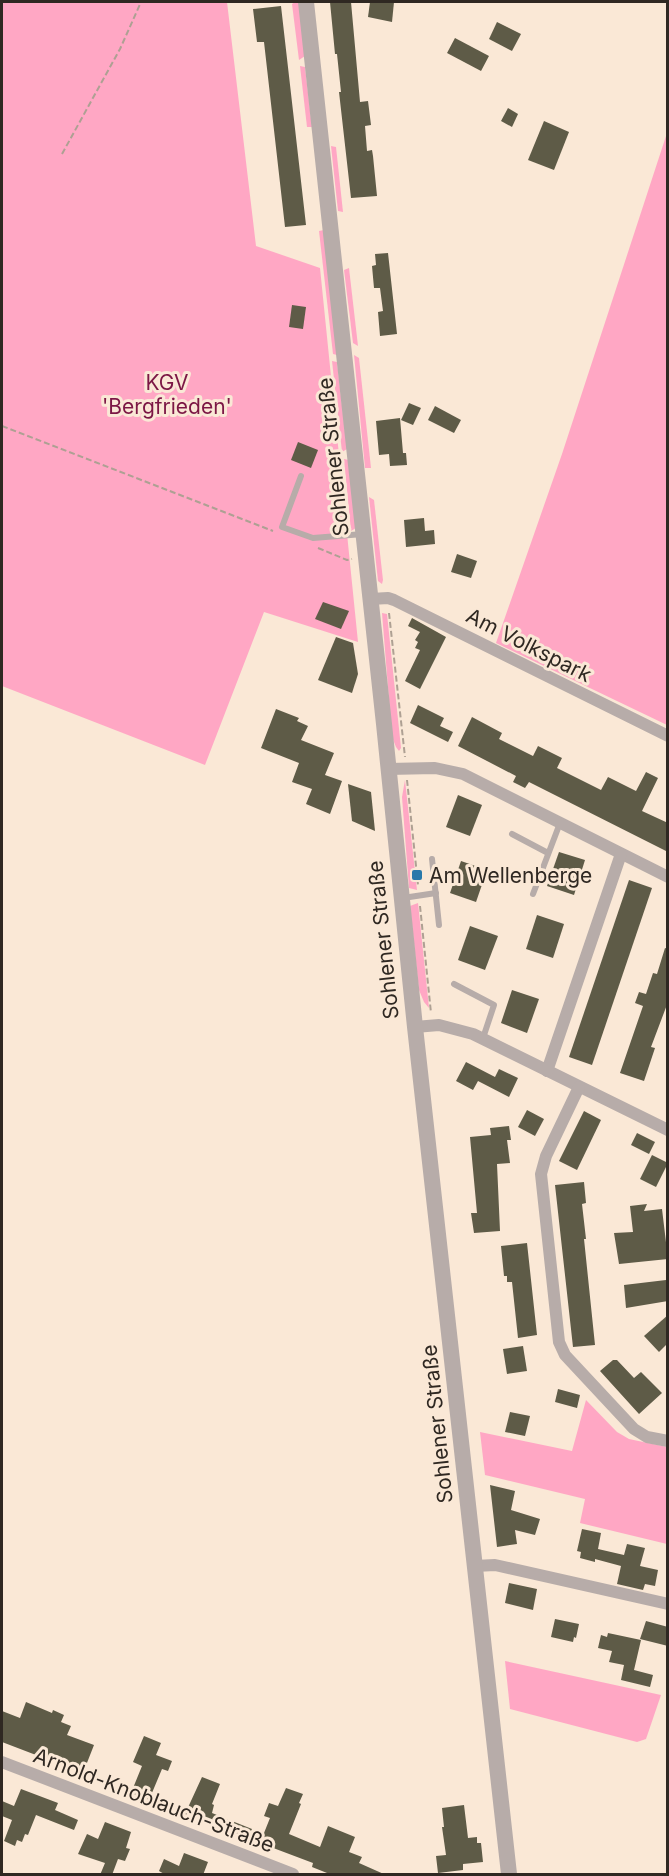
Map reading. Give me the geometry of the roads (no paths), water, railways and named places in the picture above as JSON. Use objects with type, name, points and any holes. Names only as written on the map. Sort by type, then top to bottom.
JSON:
[{"type":"street","name":"Sohlener Straße","points":[[306,2],[415,1027],[509,1875]]},
{"type":"street","name":"Am Volkspark","points":[[371,599],[388,598],[398,602],[668,736]]},
{"type":"street","points":[[388,769],[417,767],[457,772],[668,877]]},
{"type":"street","points":[[548,1071],[621,854]]},
{"type":"street","points":[[415,1027],[439,1025],[452,1027],[483,1038],[579,1087],[666,1126]]},
{"type":"street","points":[[579,1087],[546,1156],[541,1174],[559,1342],[566,1355],[634,1429],[647,1437],[668,1442]]},
{"type":"street","points":[[475,1566],[495,1565],[668,1604]]},
{"type":"street","name":"Arnold-Knoblauch-Straße","points":[[2,1762],[293,1875]]},
{"type":"lane","points":[[301,476],[282,527],[313,538],[364,533]]},
{"type":"lane","points":[[533,894],[560,823]]},
{"type":"lane","points":[[512,834],[548,853]]},
{"type":"lane","points":[[432,859],[439,925]]},
{"type":"lane","points":[[402,898],[436,892]]},
{"type":"lane","points":[[454,984],[494,1005],[483,1038]]},
{"type":"place","name":"Am Wellenberge","points":[[417,875]]},
{"type":"park label","name":"KGV 'Bergfrieden'","points":[[167,394]]}]
